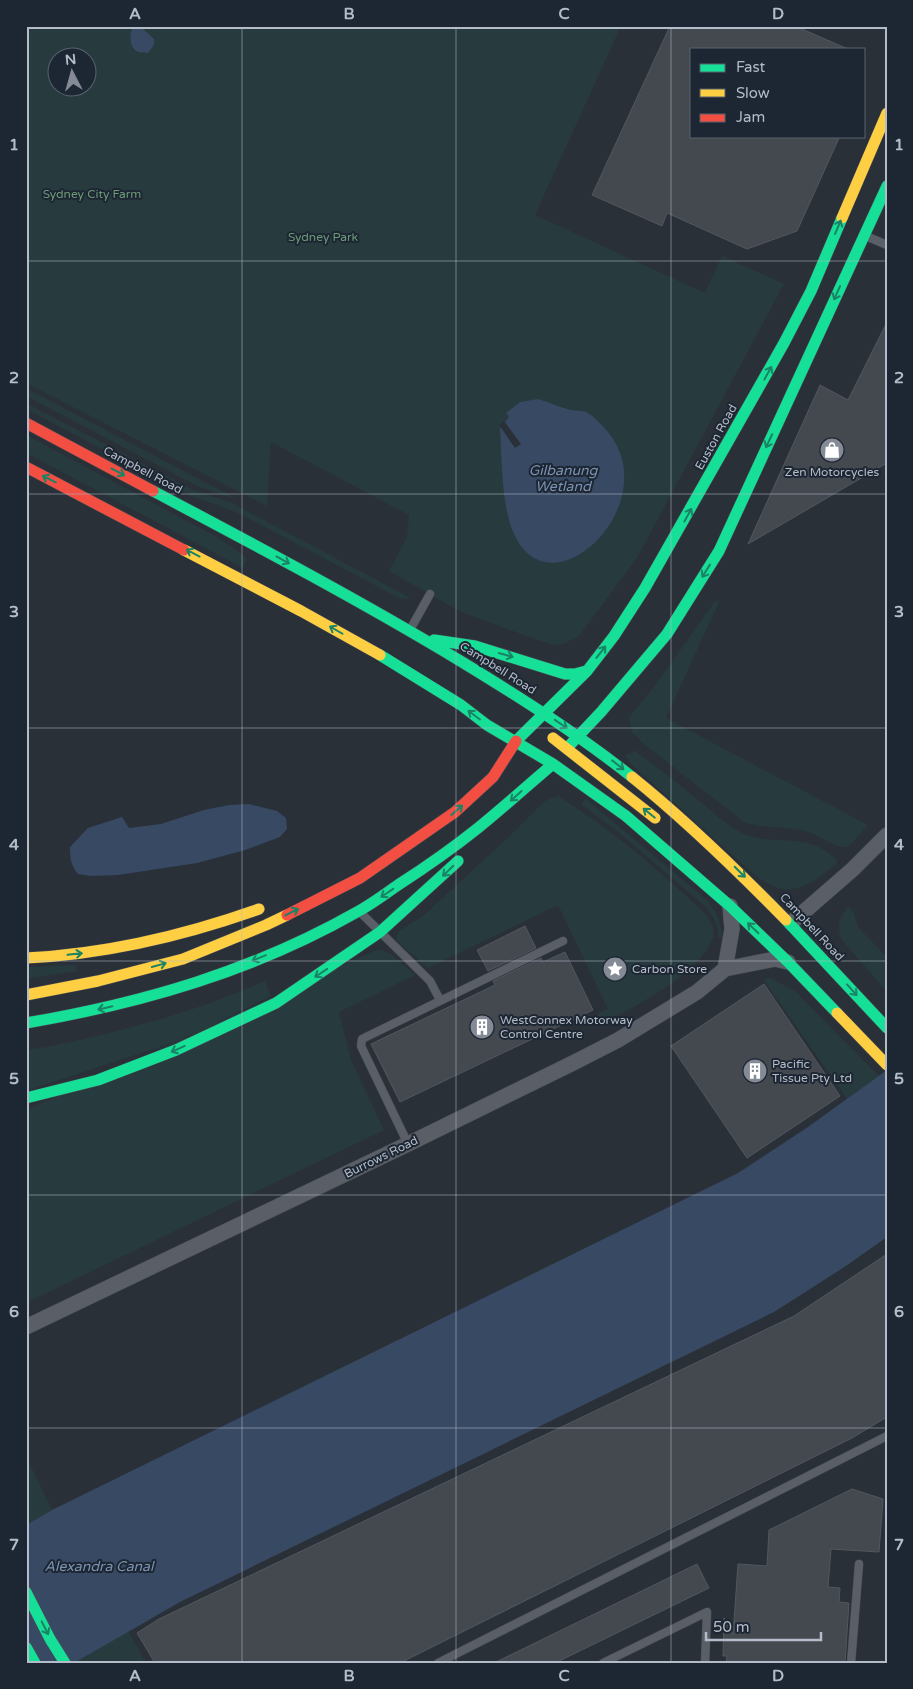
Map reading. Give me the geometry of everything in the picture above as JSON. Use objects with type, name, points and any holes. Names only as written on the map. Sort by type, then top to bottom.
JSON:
[{"type":"main road","name":"Euston Road","points":[[516,741],[586,671],[632,611],[653,576],[784,344],[811,292],[887,113]]},
{"type":"main road","points":[[26,1023],[84,1013],[203,981],[304,940],[359,911],[434,861],[502,808],[553,764],[667,634],[719,551],[887,186]]},
{"type":"main road","name":"Campbell Road","points":[[26,423],[240,536],[410,630],[544,712],[579,736],[655,794],[703,836],[791,923],[887,1028]]},
{"type":"main road","points":[[26,467],[301,611],[421,680],[487,725],[553,764],[626,816],[730,906],[788,962],[883,1061]]},
{"type":"main road","points":[[424,639],[475,646],[565,674],[586,671]]},
{"type":"main road","points":[[544,712],[545,727],[555,740],[666,827]]},
{"type":"main road","points":[[320,885],[348,874],[447,806],[516,741]]},
{"type":"main road","points":[[26,995],[98,981],[183,958],[266,925],[360,878],[455,812],[493,776],[516,741]]},
{"type":"main road","points":[[26,1098],[98,1080],[184,1046],[276,1003],[380,932],[451,869],[502,808]]},
{"type":"main road","points":[[26,958],[99,952],[152,941],[229,920],[266,907]]},
{"type":"main road","points":[[774,932],[788,962]]},
{"type":"main road","points":[[26,1592],[65,1663]]},
{"type":"main road","points":[[26,1647],[35,1663]]},
{"type":"street","points":[[791,923],[853,869],[887,835]]},
{"type":"street","points":[[725,969],[732,929],[730,906]]},
{"type":"street","name":"Burrows Road","points":[[26,1327],[408,1144],[618,1040],[697,992],[725,969],[775,959],[788,962]]},
{"type":"lane","points":[[863,235],[887,245]]},
{"type":"lane","points":[[410,630],[430,594]]},
{"type":"lane","points":[[359,911],[430,981],[440,1000]]},
{"type":"lane","points":[[408,1144],[361,1046],[360,1042],[364,1036],[563,941]]},
{"type":"lane","points":[[438,1663],[887,1436]]},
{"type":"lane","points":[[851,1663],[859,1564]]},
{"type":"lane","points":[[603,1663],[707,1612],[705,1663]]},
{"type":"green space","name":"Sydney Park","points":[[26,26],[621,26],[535,215],[705,293],[722,256],[784,284],[637,558],[579,636],[564,644],[555,645],[459,611],[389,571],[407,537],[409,515],[271,442],[267,506],[26,383]]},
{"type":"green space","points":[[26,388],[235,499],[197,486],[26,396]]},
{"type":"green space","points":[[26,403],[195,491],[230,502],[411,598],[402,599],[397,597],[242,515],[193,497],[26,409]]},
{"type":"green space","points":[[26,435],[217,537],[247,558],[243,568],[26,453]]},
{"type":"green space","points":[[715,601],[719,602],[666,718],[868,825],[848,846],[839,846],[805,831],[744,822],[645,745],[632,732],[629,717],[654,687]]},
{"type":"green space","points":[[634,750],[740,832],[753,837],[813,845],[825,850],[837,860],[836,864],[816,879],[800,887],[784,889],[768,884],[757,877],[631,764],[625,755],[631,754]]},
{"type":"green space","points":[[559,795],[559,797],[625,843],[655,868],[703,911],[709,919],[713,930],[713,937],[706,950],[681,976],[648,999],[602,1025],[597,1014],[608,1009],[558,905],[428,968],[397,941],[396,936],[399,931],[424,915],[545,801]]},
{"type":"green space","points":[[585,798],[707,900],[718,918],[722,938],[718,937],[717,925],[707,908],[617,831],[582,805]]},
{"type":"green space","points":[[848,907],[854,913],[858,927],[887,957],[887,992],[841,939],[840,922]]},
{"type":"green space","points":[[381,950],[391,954],[415,975],[339,1012],[351,1060],[384,1130],[26,1303],[26,1110],[374,951]]},
{"type":"green space","points":[[75,965],[77,971],[26,979],[26,967]]},
{"type":"green space","points":[[771,978],[795,991],[879,1076],[847,1099],[763,979]]},
{"type":"green space","points":[[265,981],[271,996],[181,1040],[26,1091],[26,1050],[80,1040],[152,1022],[190,1010]]},
{"type":"green space","points":[[26,1456],[52,1510],[26,1525]]},
{"type":"green space","points":[[128,1631],[146,1663],[74,1663]]},
{"type":"water","points":[[134,26],[141,27],[154,39],[154,45],[148,53],[138,52],[133,47],[130,38]]},
{"type":"water","name":"Gilbanung Wetland","points":[[538,399],[567,409],[584,411],[592,416],[608,432],[622,460],[623,489],[614,517],[597,540],[576,556],[554,563],[532,557],[515,536],[507,512],[503,483],[500,428],[509,417],[506,413],[520,402]]},
{"type":"water","points":[[249,804],[277,811],[286,818],[287,829],[280,837],[245,850],[197,863],[118,875],[91,876],[78,874],[72,865],[70,847],[88,828],[122,817],[129,828],[161,824],[204,810],[229,805]]},
{"type":"water","name":"Alexandra Canal","points":[[887,1070],[887,1237],[843,1268],[774,1312],[180,1602],[74,1663],[26,1663],[26,1525],[52,1510],[738,1173],[808,1127]]},
{"type":"pier","points":[[504,421],[521,444],[515,448],[499,425]]},
{"type":"building","points":[[670,26],[795,26],[846,48],[690,48],[690,138],[839,138],[797,231],[747,249],[667,213],[662,226],[592,195]]},
{"type":"building","points":[[887,322],[887,463],[748,544],[820,385],[848,400]]},
{"type":"building","points":[[525,926],[536,948],[488,971],[477,950]]},
{"type":"building","name":"WestConnex Motorway Control Centre","points":[[565,952],[593,1010],[400,1102],[371,1044],[495,985],[493,981],[541,958],[543,962]]},
{"type":"building","name":"Pacific Tissue Pty Ltd","points":[[764,984],[840,1096],[747,1158],[671,1046]]},
{"type":"building","points":[[887,1254],[887,1417],[852,1438],[400,1663],[155,1663],[137,1633],[159,1619],[794,1316]]},
{"type":"building","points":[[852,1489],[883,1499],[879,1552],[831,1549],[828,1587],[840,1588],[839,1602],[849,1603],[845,1663],[726,1663],[727,1656],[723,1656],[724,1618],[733,1635],[738,1564],[767,1566],[769,1530]]},
{"type":"building","points":[[697,1564],[709,1588],[555,1663],[494,1663]]},
{"type":"traffic: fast","points":[[568,747],[601,712],[667,634],[719,551],[887,186]]},
{"type":"traffic: fast","points":[[516,741],[587,671],[614,636],[645,588],[784,343],[811,291],[842,218]]},
{"type":"traffic: fast","points":[[153,491],[270,553],[424,639],[549,717],[632,777]]},
{"type":"traffic: fast","points":[[434,640],[475,646],[565,674],[586,671]]},
{"type":"traffic: fast","points":[[380,655],[461,705],[487,725],[553,764],[626,816],[730,906],[837,1013]]},
{"type":"traffic: fast","points":[[26,1023],[112,1006],[155,995],[237,968],[318,933],[368,906],[439,857],[478,828],[553,764]]},
{"type":"traffic: fast","points":[[26,1098],[98,1080],[176,1050],[276,1003],[380,932],[458,861]]},
{"type":"traffic: fast","points":[[786,920],[887,1028]]},
{"type":"traffic: fast","points":[[26,1592],[50,1639],[65,1663]]},
{"type":"traffic: fast","points":[[26,1647],[35,1663]]},
{"type":"traffic: slow","points":[[842,218],[887,113]]},
{"type":"traffic: slow","points":[[184,550],[380,655]]},
{"type":"traffic: slow","points":[[553,738],[655,818]]},
{"type":"traffic: slow","points":[[632,777],[711,846],[786,920]]},
{"type":"traffic: slow","points":[[26,958],[86,952],[144,942],[230,919],[259,909]]},
{"type":"traffic: slow","points":[[26,995],[98,981],[183,959],[287,915]]},
{"type":"traffic: slow","points":[[837,1013],[887,1065]]},
{"type":"traffic: jam","points":[[26,423],[153,491]]},
{"type":"traffic: jam","points":[[26,467],[184,550]]},
{"type":"traffic: jam","points":[[287,915],[360,878],[455,812],[493,777],[516,741]]},
{"type":"place","name":"Zen Motorcycles","points":[[832,450]]},
{"type":"place","name":"Carbon Store","points":[[615,969]]},
{"type":"place","name":"WestConnex Motorway Control Centre","points":[[482,1027]]},
{"type":"place","name":"Pacific Tissue Pty Ltd","points":[[755,1071]]},
{"type":"park label","name":"Sydney City Farm","points":[[92,194]]}]
